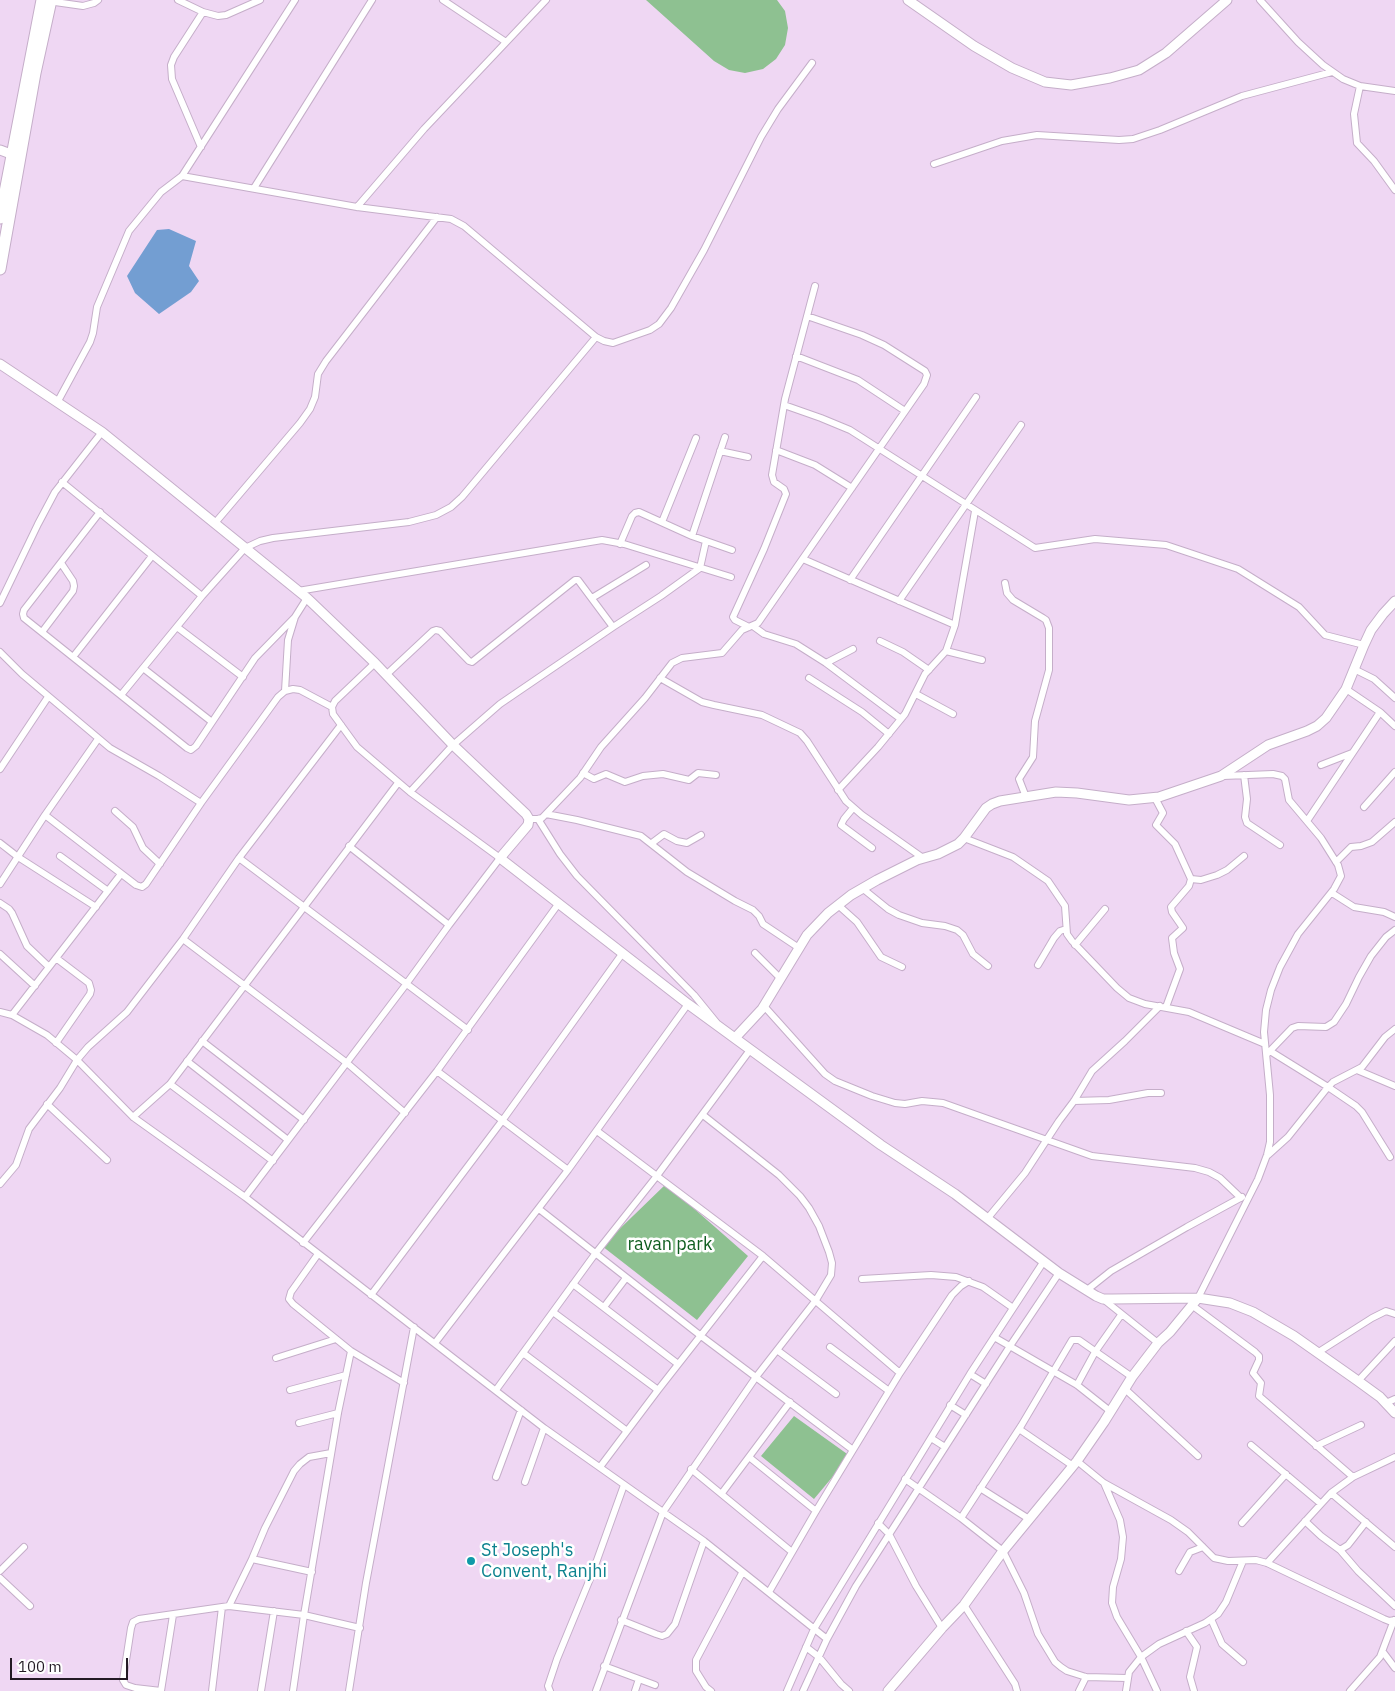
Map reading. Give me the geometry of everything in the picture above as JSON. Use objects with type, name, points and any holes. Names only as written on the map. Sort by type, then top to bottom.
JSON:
[{"type":"highway","points":[[0,269],[16,157],[47,0]]},
{"type":"highway","points":[[0,218],[16,157]]},
{"type":"street","points":[[47,0],[83,6],[98,0]]},
{"type":"street","points":[[178,0],[203,12],[218,16],[226,15],[260,0]]},
{"type":"street","points":[[58,401],[90,342],[97,306],[129,231],[161,192],[182,176],[295,0]]},
{"type":"street","points":[[254,188],[372,0]]},
{"type":"street","points":[[443,0],[506,42]]},
{"type":"street","points":[[357,207],[424,128],[546,0]]},
{"type":"street","points":[[908,0],[974,46],[1012,68],[1045,82],[1071,85],[1140,70],[1166,53],[1227,0]]},
{"type":"street","points":[[1260,0],[1298,42],[1343,80],[1360,86],[1395,91]]},
{"type":"street","points":[[201,147],[172,79],[171,65],[174,57],[203,12]]},
{"type":"street","points":[[182,176],[357,207],[451,220],[464,226],[596,337],[613,343],[650,330],[659,324],[671,308],[704,250],[761,137],[778,109],[812,63]]},
{"type":"street","points":[[934,164],[1002,141],[1037,135],[1119,140],[1133,139],[1160,130],[1242,96],[1332,72]]},
{"type":"street","points":[[1360,86],[1354,114],[1357,143],[1374,161],[1395,190]]},
{"type":"street","points":[[0,150],[16,157]]},
{"type":"street","points":[[215,523],[305,416],[315,397],[318,374],[326,361],[437,217]]},
{"type":"street","points":[[815,286],[784,405],[776,450],[772,479],[784,489],[786,494],[768,540],[733,617],[735,620],[764,634],[796,644],[826,663],[901,719]]},
{"type":"street","points":[[245,1197],[500,858],[528,825],[534,819],[546,814],[583,774],[601,747],[645,698],[672,663],[678,659],[722,653],[742,630],[751,627],[761,620],[878,448],[927,380],[925,372],[873,339],[807,316]]},
{"type":"street","points":[[121,695],[202,596],[245,548],[274,538],[409,522],[436,515],[451,507],[462,497],[596,337]]},
{"type":"street","points":[[796,356],[858,380],[905,411]]},
{"type":"street","points":[[0,364],[102,432],[307,598],[375,663],[453,745],[508,798],[534,819],[577,876],[694,995],[719,1027]]},
{"type":"street","points":[[850,580],[976,397]]},
{"type":"street","points":[[784,405],[836,424],[922,475],[975,511],[1036,548],[1095,539],[1166,545],[1238,569],[1299,607],[1325,635],[1364,645]]},
{"type":"street","points":[[899,601],[1021,425]]},
{"type":"street","points":[[0,603],[55,492],[102,432]]},
{"type":"street","points":[[692,536],[724,437]]},
{"type":"street","points":[[662,522],[696,438]]},
{"type":"street","points":[[776,450],[815,465],[852,488]]},
{"type":"street","points":[[720,451],[748,457]]},
{"type":"street","points":[[62,482],[202,596]]},
{"type":"street","points":[[838,790],[901,719],[928,670],[946,651],[955,625],[975,511]]},
{"type":"street","points":[[100,512],[23,614],[24,618],[191,750],[196,746],[255,658],[295,617],[307,598]]},
{"type":"street","points":[[620,544],[634,513],[639,512],[692,536],[732,550]]},
{"type":"street","points":[[298,591],[602,540],[731,577]]},
{"type":"street","points":[[410,792],[453,745],[500,704],[700,568],[706,541]]},
{"type":"street","points":[[73,657],[152,556]]},
{"type":"street","points":[[803,559],[955,625]]},
{"type":"street","points":[[42,632],[73,591],[72,581],[60,563]]},
{"type":"street","points":[[592,598],[646,565]]},
{"type":"street","points":[[386,675],[433,630],[440,631],[472,662],[575,580],[580,581],[613,627]]},
{"type":"street","points":[[1005,582],[1007,593],[1013,600],[1046,620],[1049,628],[1049,670],[1035,721],[1033,757],[1020,779],[1026,797]]},
{"type":"street","points":[[735,1038],[764,1006],[814,927],[838,905],[862,888],[922,858],[947,850],[964,838],[980,815],[992,804],[1056,792],[1129,800],[1155,798],[1222,776],[1268,745],[1317,726],[1326,718],[1346,689],[1364,645],[1383,614],[1395,601]]},
{"type":"street","points":[[286,691],[288,640],[295,617]]},
{"type":"street","points":[[177,627],[243,677]]},
{"type":"street","points":[[880,641],[903,652],[928,670]]},
{"type":"street","points":[[826,663],[852,649]]},
{"type":"street","points":[[946,651],[982,660]]},
{"type":"street","points":[[0,652],[48,697],[110,748],[202,803]]},
{"type":"street","points":[[375,663],[335,701],[332,707],[333,714],[357,748],[398,783],[500,858],[688,1004],[881,1145],[955,1194],[1059,1273],[1103,1299],[1158,1343]]},
{"type":"street","points":[[143,668],[212,722]]},
{"type":"street","points":[[1354,669],[1374,680],[1395,698]]},
{"type":"street","points":[[660,678],[702,702],[762,715],[800,732],[846,801],[922,858]]},
{"type":"street","points":[[809,678],[862,712],[889,734]]},
{"type":"street","points":[[1346,689],[1380,712],[1395,726]]},
{"type":"street","points":[[45,815],[136,885],[142,887],[146,884],[278,697],[286,691],[300,690],[332,707]]},
{"type":"street","points":[[916,694],[953,714]]},
{"type":"street","points":[[0,769],[48,697]]},
{"type":"street","points":[[1307,821],[1380,712]]},
{"type":"street","points":[[0,1184],[16,1165],[29,1129],[77,1060],[88,1047],[127,1012],[183,939],[239,858],[341,725]]},
{"type":"street","points":[[0,884],[98,739]]},
{"type":"street","points":[[1321,765],[1353,753]]},
{"type":"street","points":[[1364,807],[1395,772]]},
{"type":"street","points":[[583,774],[594,779],[606,774],[625,782],[643,776],[663,774],[689,780],[698,773],[716,775]]},
{"type":"street","points":[[888,1691],[964,1605],[1003,1551],[1075,1464],[1132,1377],[1158,1343],[1170,1332],[1195,1302],[1262,1170],[1270,1142],[1268,1053],[1265,1044],[1266,1010],[1280,966],[1298,934],[1339,882],[1341,870],[1321,838],[1290,800],[1285,779],[1282,776],[1273,774],[1222,776]]},
{"type":"street","points":[[1244,775],[1245,817],[1247,823],[1280,845]]},
{"type":"street","points":[[133,1117],[170,1084],[398,783]]},
{"type":"street","points":[[1155,798],[1163,812],[1156,825],[1177,846],[1192,879]]},
{"type":"street","points":[[854,808],[844,818],[841,825],[872,848]]},
{"type":"street","points":[[115,811],[133,827],[143,848],[160,864]]},
{"type":"street","points":[[546,814],[641,836],[687,872],[734,901],[756,912],[763,924],[799,948]]},
{"type":"street","points":[[1336,862],[1351,847],[1372,842],[1395,822]]},
{"type":"street","points":[[652,843],[664,834],[677,841],[687,843],[701,835]]},
{"type":"street","points":[[964,838],[1013,858],[1048,881],[1065,906],[1066,929],[1069,938],[1129,998],[1137,1002],[1189,1012],[1265,1044]]},
{"type":"street","points":[[0,843],[18,857],[96,907]]},
{"type":"street","points":[[349,846],[449,925]]},
{"type":"street","points":[[60,856],[108,892]]},
{"type":"street","points":[[1192,879],[1201,880],[1217,876],[1244,856]]},
{"type":"street","points":[[239,858],[468,1030]]},
{"type":"street","points":[[12,1015],[122,874]]},
{"type":"street","points":[[987,1219],[1025,1173],[1058,1121],[1074,1101],[1092,1070],[1163,1007],[1180,969],[1174,953],[1172,938],[1183,928],[1172,912],[1171,907],[1192,879]]},
{"type":"street","points":[[862,888],[899,915],[922,923],[945,926],[957,930],[963,935],[973,954],[988,966]]},
{"type":"street","points":[[1332,893],[1354,907],[1384,912],[1395,917]]},
{"type":"street","points":[[0,903],[12,913],[27,946],[49,968]]},
{"type":"street","points":[[304,1243],[468,1030],[559,903]]},
{"type":"street","points":[[838,905],[857,922],[881,957],[902,967]]},
{"type":"street","points":[[1075,945],[1105,909]]},
{"type":"street","points":[[1038,965],[1054,938],[1066,929]]},
{"type":"street","points":[[1268,1053],[1292,1028],[1298,1026],[1326,1027],[1334,1022],[1346,1004],[1371,956],[1386,937],[1395,930]]},
{"type":"street","points":[[183,939],[346,1063],[405,1113]]},
{"type":"street","points":[[756,953],[781,979]]},
{"type":"street","points":[[0,954],[35,986]]},
{"type":"street","points":[[371,1295],[502,1120],[622,954]]},
{"type":"street","points":[[56,958],[89,983],[91,990],[56,1042]]},
{"type":"street","points":[[435,1343],[568,1170],[688,1004]]},
{"type":"street","points":[[764,1006],[816,1067],[835,1081],[872,1096],[895,1103],[905,1104],[922,1101],[943,1104],[1092,1156],[1195,1168],[1220,1178],[1241,1198]]},
{"type":"street","points":[[0,1012],[12,1015],[47,1035],[77,1060],[133,1117],[245,1197],[544,1428],[704,1541],[827,1639]]},
{"type":"street","points":[[1267,1155],[1288,1137],[1333,1082],[1358,1070],[1367,1062],[1385,1037],[1395,1029]]},
{"type":"street","points":[[202,1041],[304,1120]]},
{"type":"street","points":[[496,1390],[595,1254],[656,1177],[750,1050]]},
{"type":"street","points":[[1268,1053],[1328,1087],[1356,1106],[1362,1112],[1390,1157]]},
{"type":"street","points":[[187,1061],[288,1140]]},
{"type":"street","points":[[1358,1070],[1393,1083]]},
{"type":"street","points":[[437,1071],[568,1170]]},
{"type":"street","points":[[170,1084],[273,1161]]},
{"type":"street","points":[[1074,1101],[1109,1100],[1148,1093],[1161,1093]]},
{"type":"street","points":[[47,1104],[107,1160]]},
{"type":"street","points":[[596,1691],[663,1512],[756,1377],[816,1300],[831,1275],[832,1263],[829,1252],[809,1208],[791,1186],[703,1115]]},
{"type":"street","points":[[597,1131],[763,1256],[900,1373]]},
{"type":"street","points":[[1087,1290],[1111,1271],[1250,1193]]},
{"type":"street","points":[[538,1209],[853,1450]]},
{"type":"street","points":[[318,1254],[291,1292],[289,1299],[351,1351],[404,1384]]},
{"type":"street","points":[[600,1467],[763,1256]]},
{"type":"street","points":[[787,1691],[814,1629],[950,1405],[1044,1261]]},
{"type":"street","points":[[803,1691],[827,1639],[856,1586],[1059,1273]]},
{"type":"street","points":[[862,1279],[931,1275],[956,1277],[983,1287],[1013,1308]]},
{"type":"street","points":[[604,1307],[626,1278]]},
{"type":"street","points":[[769,1592],[900,1373],[952,1295],[969,1281]]},
{"type":"street","points":[[573,1284],[678,1364]]},
{"type":"street","points":[[1103,1299],[1230,1303],[1253,1312],[1294,1336],[1358,1381],[1386,1403],[1395,1413]]},
{"type":"street","points":[[1195,1302],[1255,1352],[1259,1360],[1254,1373],[1261,1383],[1259,1396],[1353,1477]]},
{"type":"street","points":[[1317,1353],[1372,1318],[1386,1311],[1395,1314]]},
{"type":"street","points":[[553,1312],[658,1390]]},
{"type":"street","points":[[1077,1385],[1095,1352],[1122,1315]]},
{"type":"street","points":[[349,1691],[366,1583],[414,1326]]},
{"type":"street","points":[[994,1337],[1077,1385],[1110,1411]]},
{"type":"street","points":[[276,1358],[336,1339]]},
{"type":"street","points":[[961,1518],[1019,1429],[1072,1340],[1079,1340],[1132,1377]]},
{"type":"street","points":[[1358,1381],[1395,1341]]},
{"type":"street","points":[[830,1347],[889,1392]]},
{"type":"street","points":[[777,1350],[836,1394]]},
{"type":"street","points":[[293,1691],[338,1413],[351,1351]]},
{"type":"street","points":[[523,1353],[627,1431]]},
{"type":"street","points":[[970,1374],[986,1384]]},
{"type":"street","points":[[290,1390],[346,1375]]},
{"type":"street","points":[[1125,1389],[1198,1456]]},
{"type":"street","points":[[1386,1403],[1395,1399]]},
{"type":"street","points":[[722,1494],[790,1402]]},
{"type":"street","points":[[950,1405],[966,1415]]},
{"type":"street","points":[[496,1477],[521,1410]]},
{"type":"street","points":[[299,1423],[338,1413]]},
{"type":"street","points":[[1316,1446],[1361,1425]]},
{"type":"street","points":[[526,1482],[544,1428]]},
{"type":"street","points":[[1019,1429],[1104,1483],[1171,1520],[1188,1532],[1214,1558],[1220,1560],[1256,1560],[1267,1563],[1384,1619],[1394,1620],[1383,1652],[1350,1691]]},
{"type":"street","points":[[931,1438],[945,1447]]},
{"type":"street","points":[[1251,1445],[1320,1503]]},
{"type":"street","points":[[212,1691],[226,1606],[252,1559],[265,1528],[300,1464],[309,1457],[332,1453]]},
{"type":"street","points":[[749,1457],[816,1511]]},
{"type":"street","points":[[1267,1563],[1331,1493],[1353,1477],[1395,1457]]},
{"type":"street","points":[[691,1469],[792,1552]]},
{"type":"street","points":[[1242,1523],[1286,1474]]},
{"type":"street","points":[[905,1479],[961,1518],[1003,1551],[1024,1593],[1038,1634],[1055,1662],[1067,1672],[1086,1677],[1127,1678]]},
{"type":"street","points":[[1104,1483],[1120,1520],[1122,1536],[1121,1559],[1113,1587],[1112,1603],[1117,1617],[1141,1657],[1158,1691]]},
{"type":"street","points":[[550,1691],[548,1686],[557,1660],[592,1574],[624,1485]]},
{"type":"street","points":[[980,1488],[1029,1519]]},
{"type":"street","points":[[1331,1493],[1395,1547]]},
{"type":"street","points":[[1305,1521],[1340,1550],[1358,1571],[1395,1606]]},
{"type":"street","points":[[1340,1550],[1348,1545],[1366,1522]]},
{"type":"street","points":[[878,1523],[889,1534],[916,1586],[942,1628]]},
{"type":"street","points":[[621,1620],[662,1636],[667,1634],[675,1624],[704,1541]]},
{"type":"street","points":[[0,1571],[24,1547]]},
{"type":"street","points":[[1179,1571],[1190,1552],[1203,1547]]},
{"type":"street","points":[[252,1559],[312,1572]]},
{"type":"street","points":[[1126,1691],[1127,1678],[1132,1666],[1141,1657],[1159,1644],[1218,1614],[1226,1602],[1243,1561]]},
{"type":"street","points":[[706,1690],[696,1671],[696,1660],[742,1573]]},
{"type":"street","points":[[0,1578],[30,1606]]},
{"type":"street","points":[[964,1605],[1015,1684],[1017,1691]]},
{"type":"street","points":[[172,1614],[161,1691],[126,1685],[123,1675],[131,1628],[133,1622],[139,1619],[172,1614],[226,1606],[274,1611],[360,1628]]},
{"type":"street","points":[[261,1691],[274,1611]]},
{"type":"street","points":[[1211,1619],[1222,1644],[1243,1662]]},
{"type":"street","points":[[1186,1631],[1197,1648],[1190,1676],[1194,1691]]},
{"type":"street","points":[[806,1647],[819,1657],[841,1684],[850,1691]]},
{"type":"street","points":[[1383,1652],[1395,1668]]},
{"type":"street","points":[[604,1666],[655,1685]]},
{"type":"street","points":[[1079,1691],[1086,1677]]},
{"type":"street","points":[[635,1691],[639,1679]]},
{"type":"green space","points":[[646,0],[777,0],[785,11],[788,28],[785,45],[776,59],[763,69],[745,73],[729,70],[714,61]]},
{"type":"green space","name":"ravan park","points":[[666,1184],[748,1256],[697,1320],[602,1246]]},
{"type":"green space","points":[[794,1416],[850,1456],[814,1499],[761,1456]]},
{"type":"water","points":[[169,229],[196,241],[189,266],[199,281],[191,292],[159,314],[135,293],[127,276],[157,230]]},
{"type":"place","name":"St Joseph's Convent, Ranjhi","points":[[471,1561]]}]
